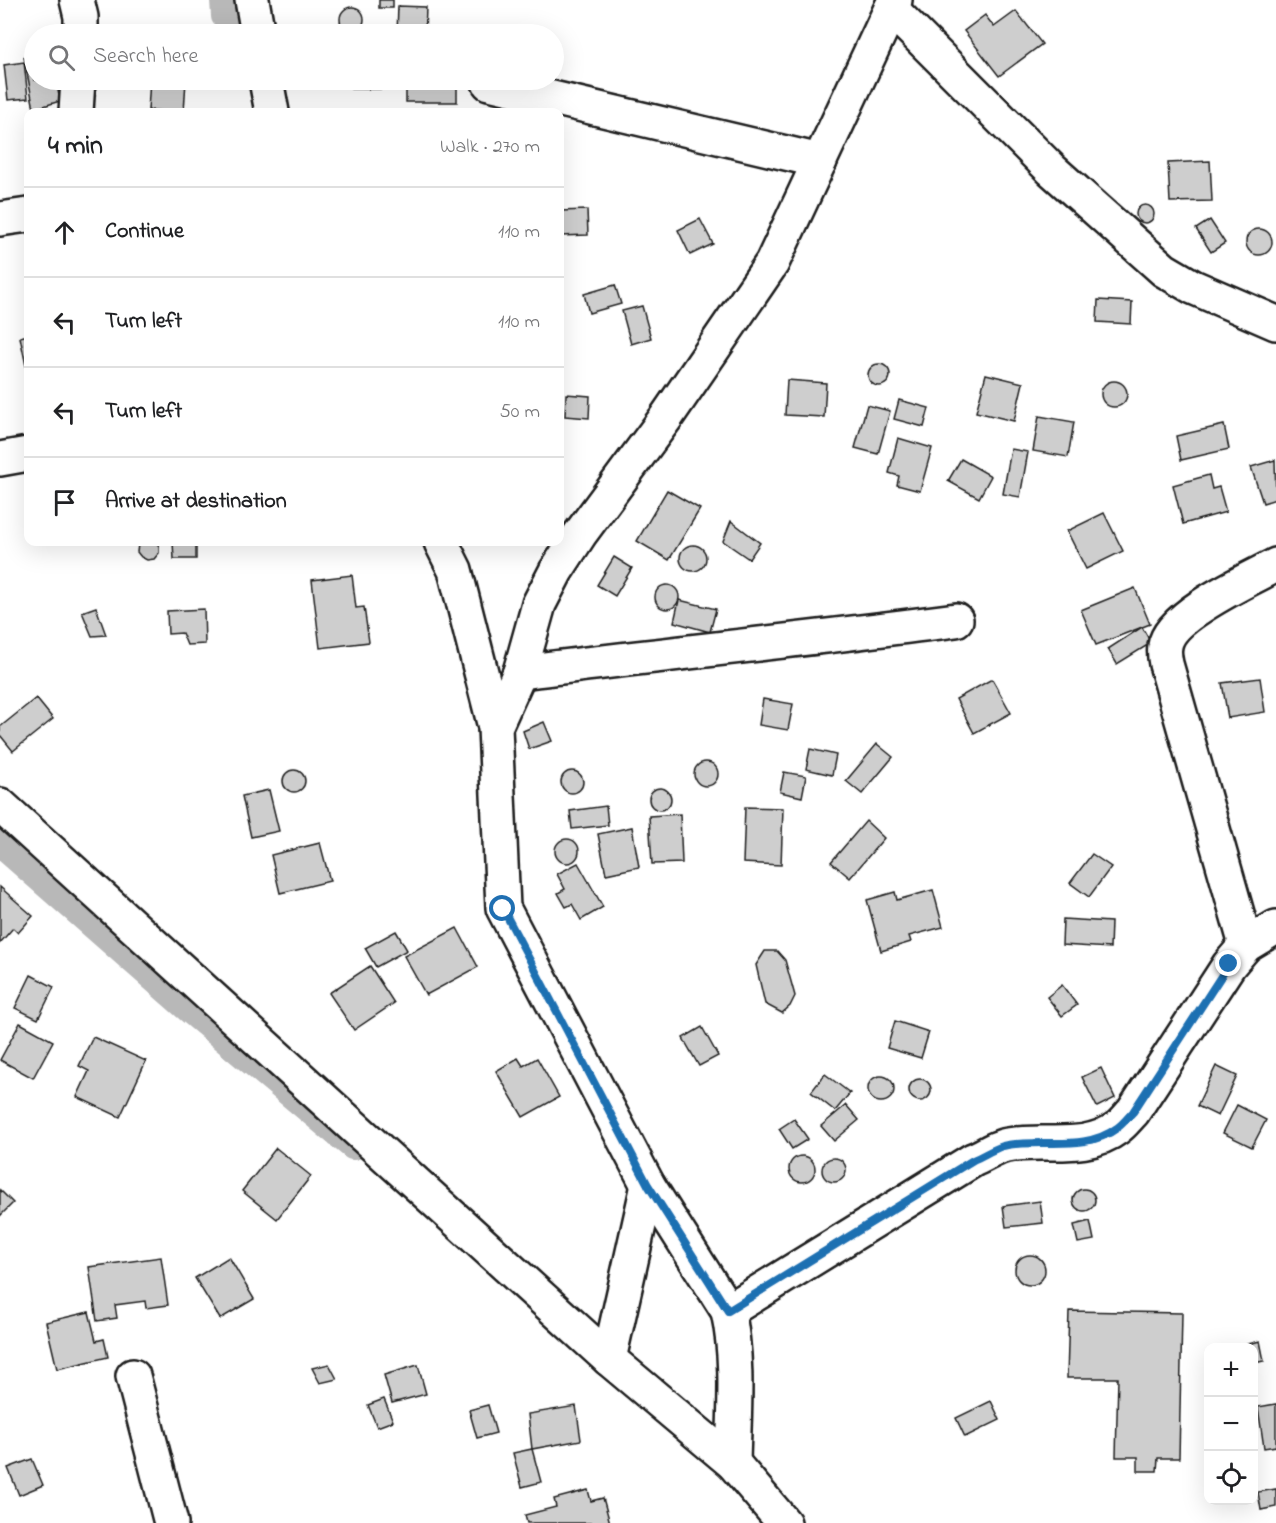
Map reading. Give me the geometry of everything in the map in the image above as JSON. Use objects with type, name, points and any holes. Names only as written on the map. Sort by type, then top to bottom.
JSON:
[{"type":"street","points":[[77,0],[81,24]]},
{"type":"street","points":[[252,0],[256,24]]},
{"type":"street","points":[[495,727],[520,672],[539,604],[556,571],[580,534],[665,419],[772,262],[893,4],[1052,170],[1164,270],[1193,287],[1276,322]]},
{"type":"street","points":[[76,108],[77,90]]},
{"type":"street","points":[[268,90],[271,108]]},
{"type":"street","points":[[519,90],[820,161]]},
{"type":"street","points":[[0,219],[24,216]]},
{"type":"street","points":[[0,459],[24,455]]},
{"type":"street","points":[[443,546],[455,570],[495,727],[503,909],[648,1185],[728,1311],[735,1357],[733,1463]]},
{"type":"street","points":[[1246,945],[1166,664],[1165,644],[1173,629],[1187,614],[1276,565]]},
{"type":"street","points":[[520,672],[956,620]]},
{"type":"street","points":[[0,805],[609,1359],[733,1463],[784,1523]]},
{"type":"street","points":[[728,1311],[973,1160],[1001,1146],[1076,1142],[1095,1139],[1116,1129],[1133,1112],[1229,964],[1246,945],[1276,927]]},
{"type":"street","points":[[609,1359],[648,1185]]},
{"type":"street","points":[[133,1376],[171,1523]]},
{"type":"building","points":[[379,0],[393,0],[393,8],[379,8]]},
{"type":"building","points":[[398,6],[426,7],[425,24],[397,24]]},
{"type":"building","points":[[347,8],[357,8],[363,14],[363,24],[341,24],[341,14]]},
{"type":"building","points":[[1016,11],[1042,44],[999,76],[964,31],[985,15],[994,27]]},
{"type":"building","points":[[24,62],[24,90],[27,90],[28,98],[8,100],[4,65]]},
{"type":"building","points":[[30,90],[58,90],[60,101],[34,108]]},
{"type":"building","points":[[149,90],[185,90],[184,108],[148,108]]},
{"type":"building","points":[[406,90],[457,90],[457,102],[406,102]]},
{"type":"building","points":[[1210,161],[1212,201],[1170,202],[1168,163]]},
{"type":"building","points":[[1145,205],[1151,208],[1154,214],[1151,220],[1145,223],[1139,220],[1136,214],[1139,208]]},
{"type":"building","points":[[587,210],[588,235],[564,236],[564,211]]},
{"type":"building","points":[[700,219],[713,244],[690,255],[678,230]]},
{"type":"building","points":[[1210,220],[1225,243],[1211,252],[1196,229]]},
{"type":"building","points":[[1259,229],[1269,232],[1272,242],[1269,252],[1259,255],[1249,252],[1246,242],[1249,232]]},
{"type":"building","points":[[615,285],[621,304],[589,313],[584,294]]},
{"type":"building","points":[[1098,300],[1132,302],[1131,324],[1097,322]]},
{"type":"building","points":[[642,306],[651,338],[631,344],[622,311]]},
{"type":"building","points":[[24,336],[24,356],[20,337]]},
{"type":"building","points":[[879,364],[887,367],[890,375],[887,383],[879,386],[871,383],[868,375],[871,367]]},
{"type":"building","points":[[986,374],[1023,383],[1014,421],[976,412]]},
{"type":"building","points":[[787,380],[826,383],[824,417],[785,415]]},
{"type":"building","points":[[1114,381],[1123,385],[1127,394],[1123,403],[1114,407],[1105,403],[1101,394],[1105,385]]},
{"type":"building","points":[[566,394],[590,396],[589,418],[565,416]]},
{"type":"building","points":[[899,400],[929,408],[924,427],[894,419]]},
{"type":"building","points":[[867,405],[890,411],[878,454],[855,448]]},
{"type":"building","points":[[1039,416],[1074,422],[1068,457],[1033,451]]},
{"type":"building","points":[[1224,425],[1229,449],[1181,460],[1176,436]]},
{"type":"building","points":[[898,438],[932,448],[920,491],[897,485],[899,476],[889,473]]},
{"type":"building","points":[[1011,449],[1028,452],[1020,497],[1003,494]]},
{"type":"building","points":[[961,459],[991,476],[979,498],[948,481]]},
{"type":"building","points":[[1275,460],[1276,499],[1263,503],[1251,467]]},
{"type":"building","points":[[1209,475],[1212,489],[1219,487],[1226,512],[1183,524],[1173,485]]},
{"type":"building","points":[[667,490],[700,509],[669,560],[637,541]]},
{"type":"building","points":[[1104,513],[1123,551],[1086,569],[1067,531]]},
{"type":"building","points":[[731,521],[760,543],[749,559],[723,541]]},
{"type":"building","points":[[693,545],[702,549],[706,558],[702,567],[693,571],[684,567],[680,558],[684,549]]},
{"type":"building","points":[[138,546],[159,546],[159,553],[154,559],[147,560],[137,552]]},
{"type":"building","points":[[173,546],[196,546],[196,559],[174,559]]},
{"type":"building","points":[[614,557],[632,568],[615,596],[597,585]]},
{"type":"building","points":[[352,575],[356,608],[364,607],[369,642],[320,648],[312,580]]},
{"type":"building","points":[[667,585],[676,588],[679,597],[676,606],[667,609],[658,606],[655,597],[658,588]]},
{"type":"building","points":[[1135,588],[1150,624],[1096,645],[1081,610]]},
{"type":"building","points":[[679,600],[716,609],[710,632],[674,622]]},
{"type":"building","points":[[96,607],[106,635],[92,636],[82,612]]},
{"type":"building","points":[[204,609],[205,644],[187,645],[182,633],[168,634],[167,611]]},
{"type":"building","points":[[1142,627],[1151,643],[1117,664],[1108,649]]},
{"type":"building","points":[[1260,678],[1265,712],[1228,718],[1222,683]]},
{"type":"building","points":[[992,679],[1011,713],[974,733],[956,699]]},
{"type":"building","points":[[36,698],[53,719],[13,751],[0,735],[0,727]]},
{"type":"building","points":[[763,699],[793,704],[788,730],[759,725]]},
{"type":"building","points":[[544,722],[552,741],[529,749],[523,731]]},
{"type":"building","points":[[877,744],[893,757],[862,794],[846,781]]},
{"type":"building","points":[[810,749],[836,755],[832,775],[806,769]]},
{"type":"building","points":[[706,762],[711,763],[717,769],[717,779],[711,785],[706,786],[701,785],[695,779],[694,774],[695,769],[701,763]]},
{"type":"building","points":[[294,770],[304,777],[305,781],[298,791],[294,792],[284,785],[283,781],[290,771]]},
{"type":"building","points":[[572,771],[580,774],[583,782],[580,790],[572,793],[564,790],[561,782],[564,774]]},
{"type":"building","points":[[784,772],[806,776],[802,797],[780,792]]},
{"type":"building","points":[[660,788],[668,791],[671,799],[668,807],[660,810],[652,807],[649,799],[652,791]]},
{"type":"building","points":[[269,790],[279,831],[251,837],[242,796]]},
{"type":"building","points":[[606,806],[608,825],[572,829],[570,811]]},
{"type":"building","points":[[745,807],[783,808],[781,865],[743,863]]},
{"type":"building","points":[[680,814],[682,863],[652,864],[649,816]]},
{"type":"building","points":[[866,821],[884,838],[850,878],[831,862]]},
{"type":"building","points":[[632,827],[639,867],[606,874],[598,834]]},
{"type":"building","points":[[567,839],[576,842],[579,851],[576,860],[567,863],[558,860],[555,851],[558,842]]},
{"type":"building","points":[[320,843],[330,881],[280,893],[271,855]]},
{"type":"building","points":[[1092,854],[1111,867],[1089,897],[1070,883]]},
{"type":"building","points":[[578,863],[603,907],[581,920],[572,904],[566,907],[558,893],[565,889],[557,874]]},
{"type":"building","points":[[0,887],[33,916],[18,933],[13,928],[0,943]]},
{"type":"building","points":[[933,890],[943,927],[909,936],[911,942],[881,951],[867,900],[895,892],[897,900]]},
{"type":"building","points":[[1063,919],[1111,922],[1110,948],[1062,945]]},
{"type":"building","points":[[457,928],[478,967],[426,995],[404,956]]},
{"type":"building","points":[[396,931],[407,950],[376,967],[365,948]]},
{"type":"building","points":[[765,951],[777,951],[785,960],[795,996],[790,1006],[782,1013],[765,1004],[756,965]]},
{"type":"building","points":[[370,966],[394,1003],[354,1030],[329,993]]},
{"type":"building","points":[[31,975],[54,987],[38,1019],[15,1008]]},
{"type":"building","points":[[1062,985],[1077,1005],[1062,1016],[1047,997]]},
{"type":"building","points":[[895,1021],[929,1032],[921,1058],[887,1048]]},
{"type":"building","points":[[20,1023],[53,1041],[33,1078],[0,1060]]},
{"type":"building","points":[[702,1027],[718,1056],[699,1066],[683,1038]]},
{"type":"building","points":[[93,1037],[146,1061],[120,1117],[77,1097],[89,1071],[79,1066]]},
{"type":"building","points":[[518,1058],[523,1066],[537,1058],[559,1097],[523,1117],[496,1071]]},
{"type":"building","points":[[1216,1066],[1237,1076],[1218,1116],[1197,1106]]},
{"type":"building","points":[[1101,1068],[1115,1098],[1097,1107],[1082,1077]]},
{"type":"building","points":[[825,1074],[850,1093],[835,1111],[811,1092]]},
{"type":"building","points":[[881,1076],[890,1080],[894,1089],[890,1098],[881,1102],[872,1098],[868,1089],[872,1080]]},
{"type":"building","points":[[920,1079],[928,1082],[931,1090],[928,1098],[920,1101],[912,1098],[909,1090],[912,1082]]},
{"type":"building","points":[[846,1105],[859,1120],[834,1141],[821,1126]]},
{"type":"building","points":[[1237,1105],[1266,1120],[1252,1147],[1223,1133]]},
{"type":"building","points":[[794,1119],[808,1139],[792,1149],[779,1129]]},
{"type":"building","points":[[276,1148],[311,1176],[277,1219],[242,1191]]},
{"type":"building","points":[[802,1156],[811,1160],[815,1169],[811,1178],[802,1182],[793,1178],[789,1169],[793,1160]]},
{"type":"building","points":[[834,1158],[842,1162],[846,1170],[842,1178],[834,1182],[826,1178],[822,1170],[826,1162]]},
{"type":"building","points":[[1084,1189],[1092,1192],[1095,1200],[1092,1208],[1084,1211],[1076,1208],[1073,1200],[1076,1192]]},
{"type":"building","points":[[0,1190],[13,1203],[0,1216]]},
{"type":"building","points":[[1040,1201],[1043,1223],[1006,1227],[1003,1206]]},
{"type":"building","points":[[1090,1221],[1094,1240],[1078,1243],[1074,1225]]},
{"type":"building","points":[[1030,1255],[1041,1259],[1045,1270],[1041,1281],[1030,1285],[1019,1281],[1015,1270],[1019,1259]]},
{"type":"building","points":[[161,1257],[168,1305],[146,1308],[145,1301],[115,1305],[117,1318],[97,1321],[89,1267]]},
{"type":"building","points":[[229,1257],[254,1299],[220,1319],[195,1278]]},
{"type":"building","points":[[1069,1311],[1182,1313],[1179,1458],[1158,1458],[1157,1471],[1138,1471],[1138,1457],[1116,1457],[1118,1378],[1067,1378]]},
{"type":"building","points":[[89,1312],[96,1341],[104,1339],[108,1357],[57,1369],[46,1322]]},
{"type":"building","points":[[1260,1341],[1264,1361],[1258,1362],[1258,1343],[1252,1343]]},
{"type":"building","points":[[329,1364],[337,1379],[320,1383],[312,1368]]},
{"type":"building","points":[[418,1365],[426,1394],[392,1403],[384,1375]]},
{"type":"building","points":[[384,1399],[393,1421],[377,1427],[368,1405]]},
{"type":"building","points":[[991,1401],[1000,1420],[965,1437],[956,1418]]},
{"type":"building","points":[[1276,1404],[1276,1446],[1264,1448],[1258,1407]]},
{"type":"building","points":[[488,1405],[496,1433],[477,1438],[469,1410]]},
{"type":"building","points":[[576,1406],[581,1440],[532,1449],[528,1414]]},
{"type":"building","points":[[532,1449],[541,1482],[522,1487],[513,1453]]},
{"type":"building","points":[[32,1459],[43,1485],[19,1495],[8,1468]]},
{"type":"building","points":[[1276,1489],[1276,1507],[1261,1510],[1258,1492]]},
{"type":"building","points":[[588,1490],[591,1501],[603,1498],[610,1523],[527,1523],[525,1515],[556,1507],[554,1499]]},
{"type":"waterway","points":[[224,0],[225,16]]},
{"type":"waterway","points":[[0,843],[189,1009],[353,1146]]},
{"type":"route","points":[[503,909],[648,1185],[728,1311],[973,1160],[1001,1146],[1076,1142],[1095,1139],[1116,1129],[1133,1112],[1229,964]]}]
